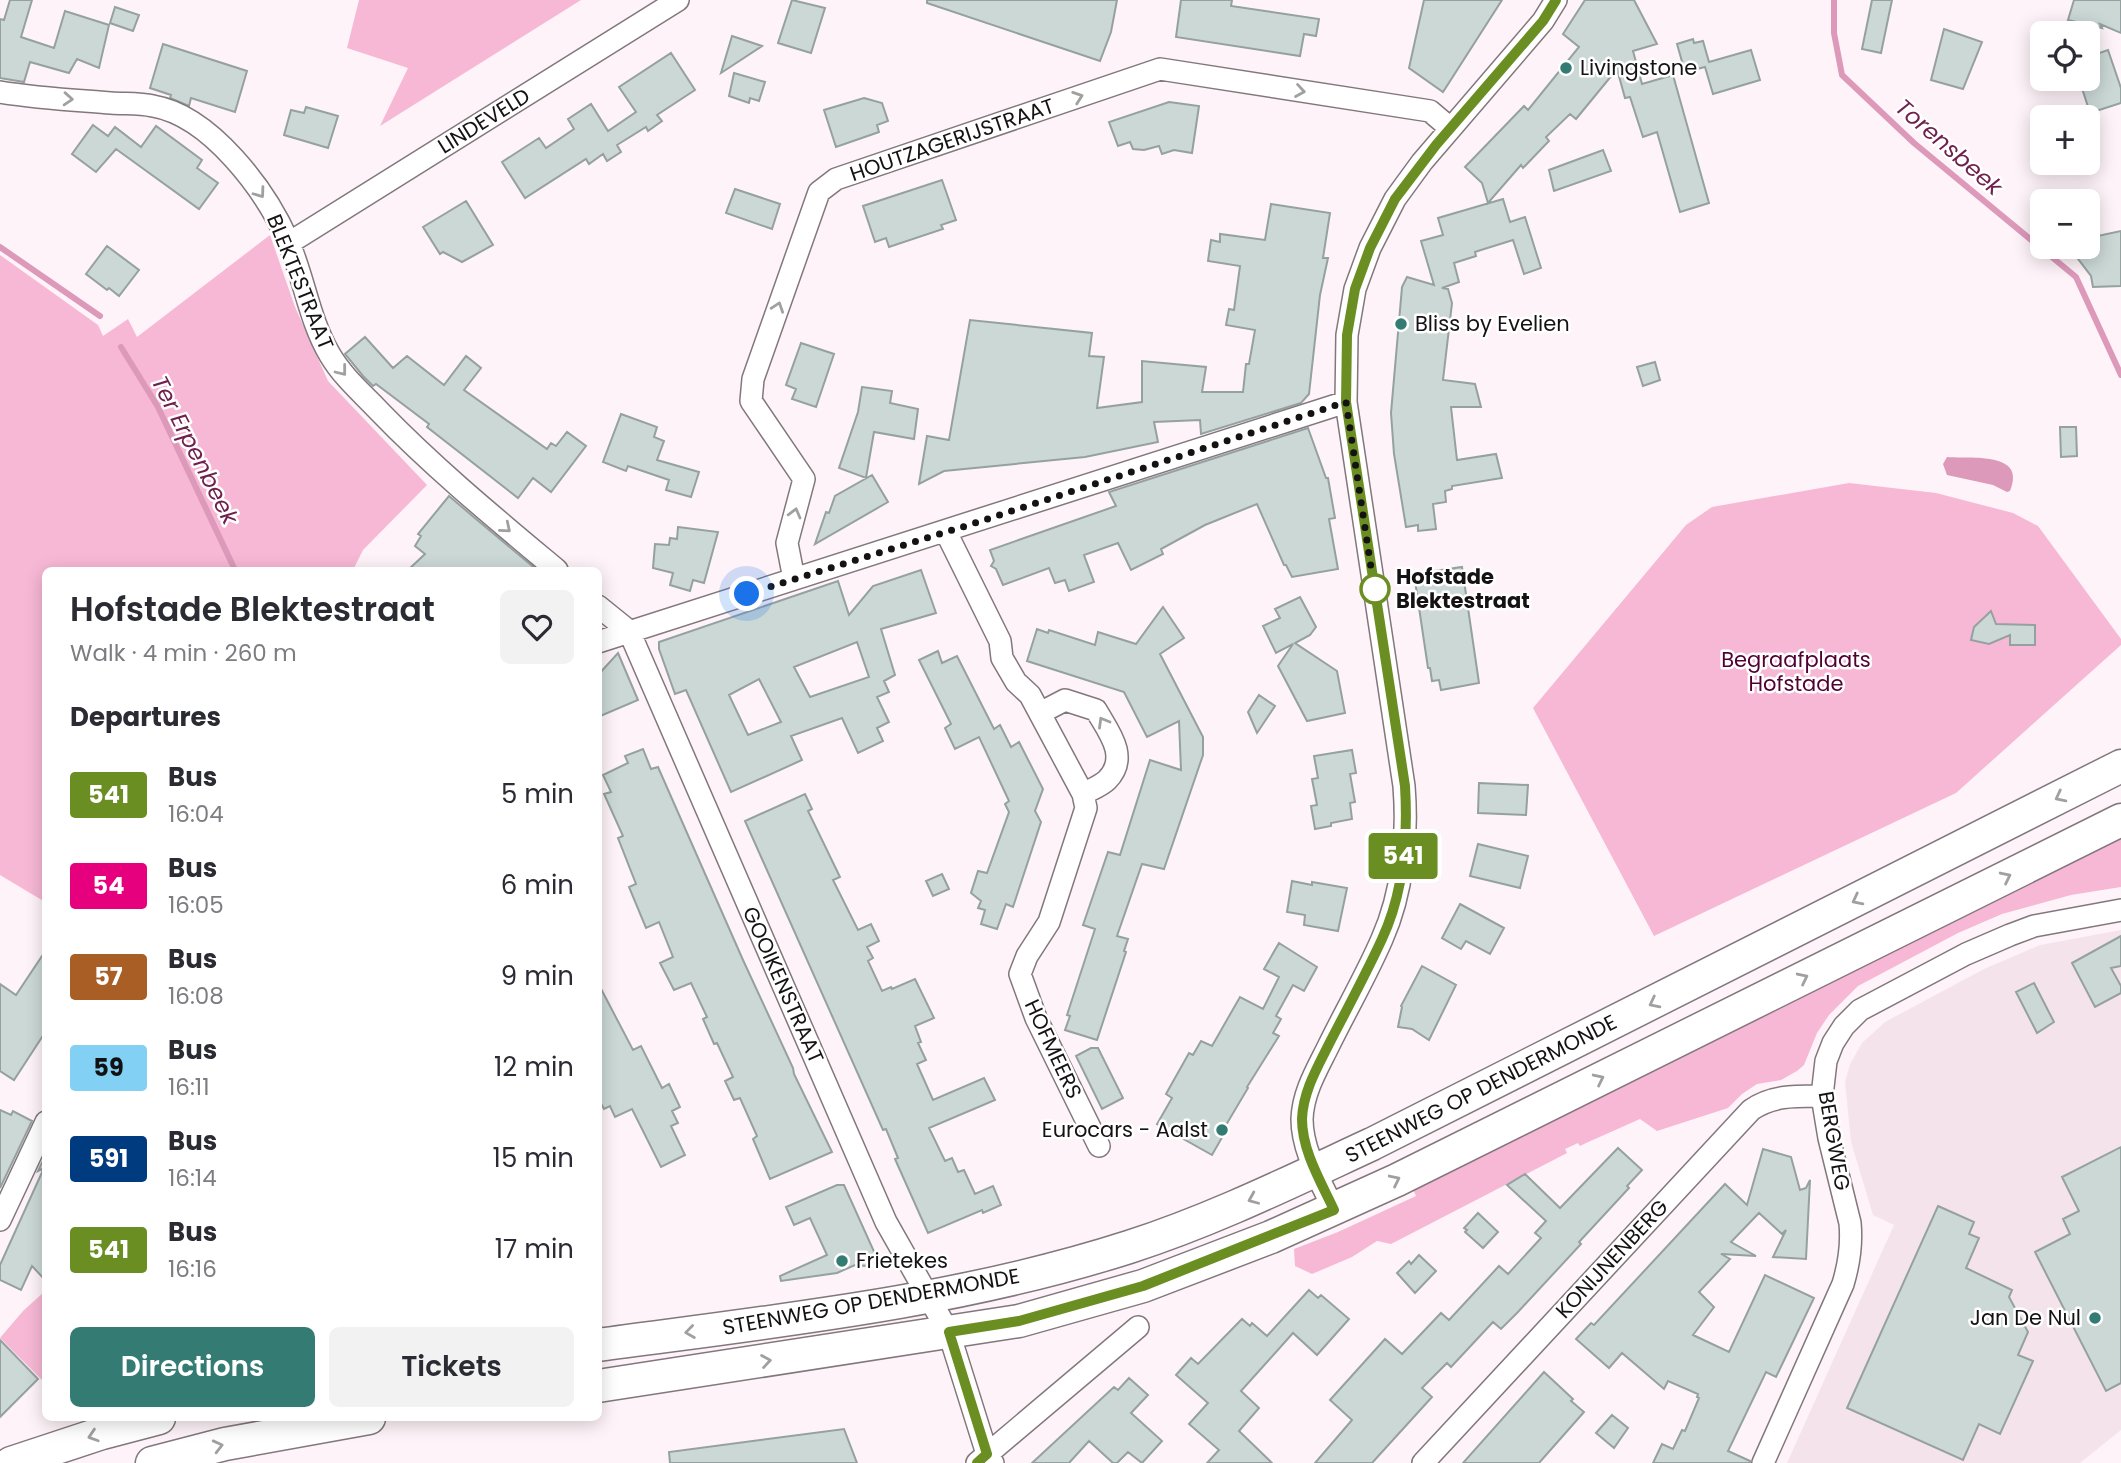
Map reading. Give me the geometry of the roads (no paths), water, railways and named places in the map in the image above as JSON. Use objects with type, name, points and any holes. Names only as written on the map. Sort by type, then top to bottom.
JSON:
[{"type":"main road","name":"STEENWEG OP DENDERMONDE","points":[[602,1344],[861,1308],[927,1296],[1009,1280],[1129,1247],[1251,1200],[1316,1171],[2121,766]]},
{"type":"main road","name":"STEENWEG OP DENDERMONDE","points":[[602,1385],[1019,1321],[1143,1286],[1334,1210],[2121,820]]},
{"type":"main road","points":[[11,1463],[148,1421]]},
{"type":"main road","points":[[152,1463],[225,1444],[352,1421]]},
{"type":"street","name":"LINDEVELD","points":[[289,243],[678,0]]},
{"type":"street","points":[[1334,1210],[1307,1150],[1302,1120],[1307,1090],[1384,936],[1398,890],[1406,828],[1405,786],[1346,402],[1347,335],[1355,289],[1370,248],[1395,199],[1450,128],[1543,21],[1556,0]]},
{"type":"street","name":"HOUTZAGERIJSTRAAT","points":[[794,579],[787,543],[804,479],[751,401],[752,390],[757,367],[819,192],[836,179],[1160,69],[1430,111],[1450,128]]},
{"type":"street","name":"BLEKTESTRAAT","points":[[0,92],[155,106],[179,115],[206,132],[232,157],[278,218],[318,328],[329,354],[344,375],[402,435],[455,484],[553,567]]},
{"type":"street","points":[[602,641],[1346,402]]},
{"type":"street","points":[[946,532],[1000,641],[1002,658],[1016,682],[1030,695],[1083,794],[1107,781],[1115,766],[1117,748],[1096,710],[1065,700],[1040,713]]},
{"type":"street","points":[[602,609],[629,631]]},
{"type":"street","name":"GOOIKENSTRAAT","points":[[629,631],[887,1222],[949,1332],[986,1460]]},
{"type":"street","name":"HOFMEERS","points":[[1083,794],[1086,808],[1049,922],[1027,956],[1020,974],[1036,1018],[1099,1146]]},
{"type":"street","name":"BERGWEG","points":[[1763,1463],[1848,1269],[1850,1223],[1829,1138],[1822,1096],[1826,1061],[1833,1043],[1860,1010],[1966,954],[2034,926],[2121,910]]},
{"type":"street","name":"KONIJNENBERG","points":[[1423,1463],[1751,1110],[1763,1101],[1792,1096],[1822,1096]]},
{"type":"street","points":[[1,1214],[42,1130]]},
{"type":"street","points":[[986,1460],[1138,1327]]},
{"type":"waterway","name":"Torensbeek","points":[[1834,0],[1834,33],[1842,75],[1914,143],[2076,277],[2121,375]]},
{"type":"waterway","name":"Ter Erpenbeek","points":[[0,247],[100,316]]},
{"type":"waterway","name":"Ter Erpenbeek","points":[[121,347],[158,407],[234,567]]},
{"type":"place","name":"Livingstone","points":[[1566,68]]},
{"type":"place","name":"Bliss by Evelien","points":[[1401,324]]},
{"type":"place","name":"Hofstade Blektestraat","points":[[1375,589]]},
{"type":"place","name":"Eurocars - Aalst","points":[[1222,1130]]},
{"type":"place","name":"Frietekes","points":[[842,1261]]},
{"type":"place","name":"Jan De Nul","points":[[2095,1318]]},
{"type":"park label","name":"Begraafplaats Hofstade","points":[[1796,672]]}]
